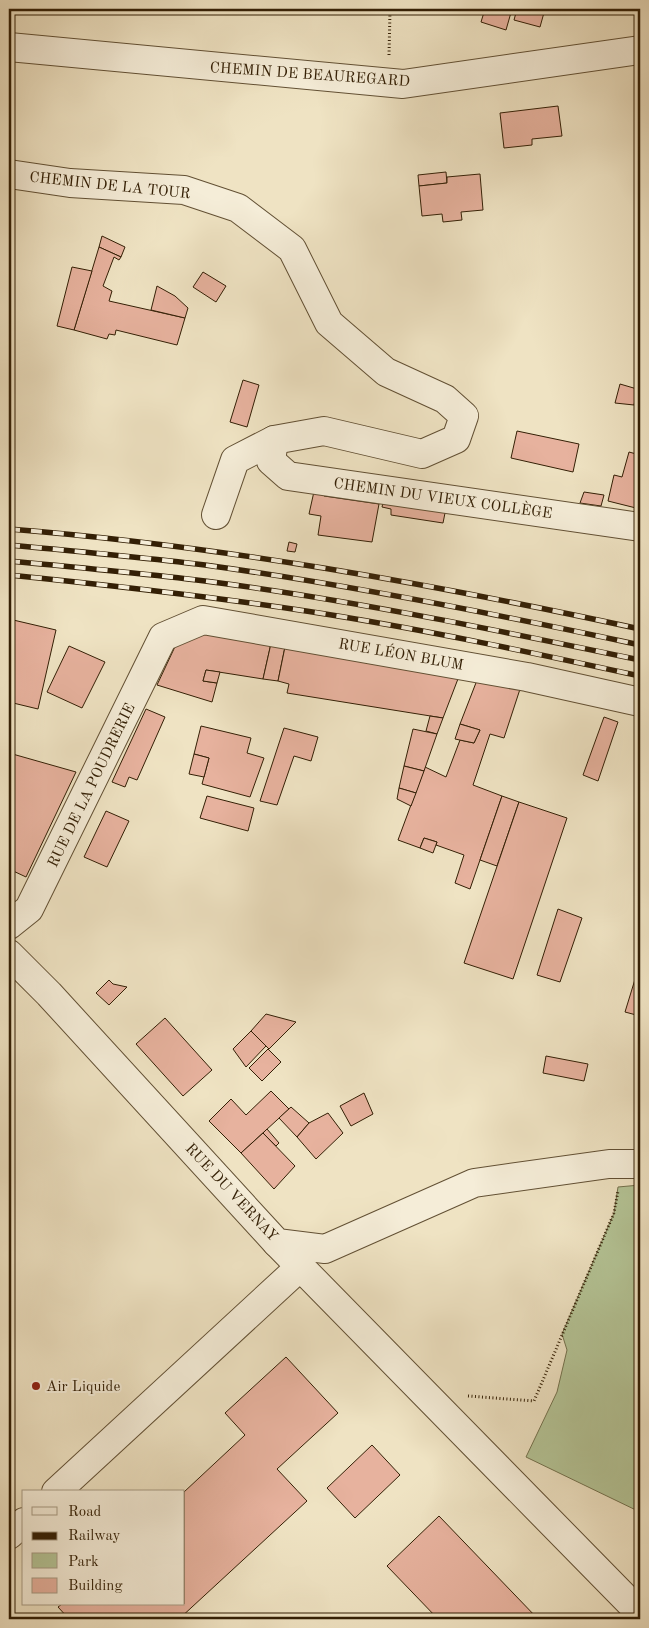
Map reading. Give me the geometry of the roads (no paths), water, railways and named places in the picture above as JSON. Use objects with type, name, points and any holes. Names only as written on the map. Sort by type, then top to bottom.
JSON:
[{"type":"street","name":"CHEMIN DE BEAUREGARD","points":[[9,47],[403,84],[640,50]]},
{"type":"street","name":"CHEMIN DE LA TOUR","points":[[9,174],[70,183],[184,190],[238,208],[292,249],[329,323],[386,372],[445,399],[464,416],[456,439],[422,454],[324,431],[274,440],[235,460],[216,515]]},
{"type":"street","name":"CHEMIN DU VIEUX COLLÈGE","points":[[274,440],[271,461],[288,476],[640,527]]},
{"type":"street","name":"RUE LÉON BLUM","points":[[163,637],[203,620],[527,676],[640,702]]},
{"type":"street","name":"RUE DE LA POUDRERIE","points":[[9,925],[29,909],[163,637]]},
{"type":"street","name":"RUE DU VERNAY","points":[[9,954],[49,994],[277,1244],[324,1249],[474,1183],[609,1164],[640,1164]]},
{"type":"street","points":[[277,1244],[640,1613]]},
{"type":"street","points":[[58,1490],[300,1267]]},
{"type":"street","points":[[9,1535],[22,1524]]},
{"type":"railway","points":[[9,529],[168,545],[326,568],[562,612],[640,629]]},
{"type":"railway","points":[[9,545],[156,559],[260,573],[423,601],[640,645]]},
{"type":"railway","points":[[9,561],[205,581],[314,597],[478,627],[640,660]]},
{"type":"railway","points":[[9,575],[195,596],[348,618],[473,641],[640,676]]},
{"type":"place","name":"Air Liquide","points":[[36,1386]]}]
